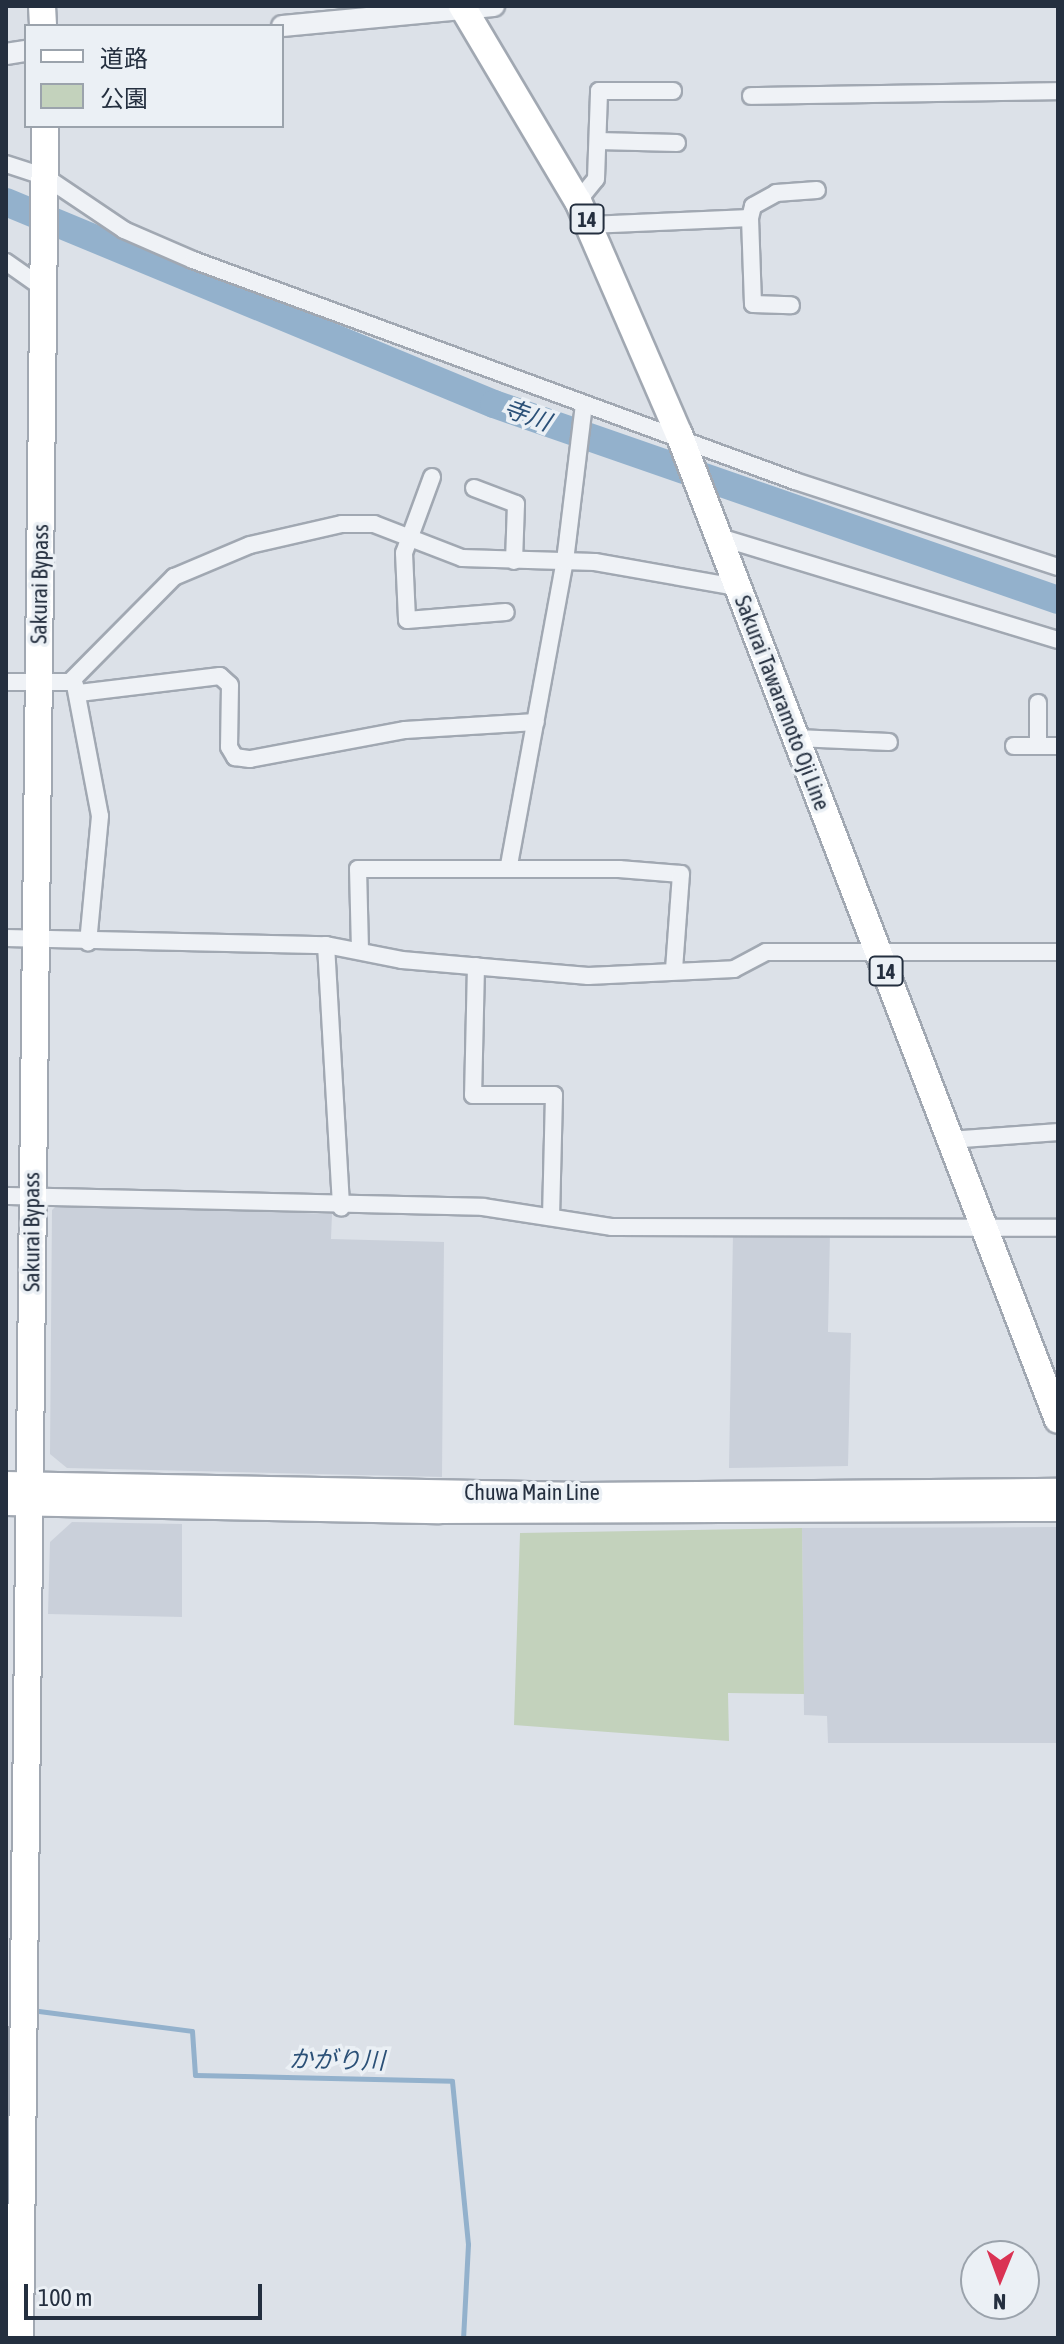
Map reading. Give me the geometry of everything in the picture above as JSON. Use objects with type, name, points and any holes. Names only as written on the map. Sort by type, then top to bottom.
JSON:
[{"type":"main road","name":"Sakurai Tawaramoto Oji Line","points":[[464,9],[578,201],[681,440],[713,530],[879,951],[1058,1420]]},
{"type":"main road","name":"Sakurai Bypass","points":[[20,2338],[24,1993],[18,1494],[19,1197],[36,942],[45,128]]},
{"type":"main road","name":"Chuwa Main Line","points":[[18,1494],[1058,1490]]},
{"type":"main road","name":"Chuwa Main Line","points":[[18,1494],[468,1512],[1058,1510]]},
{"type":"street","points":[[284,26],[494,6]]},
{"type":"street","points":[[578,201],[596,179],[599,91],[673,91]]},
{"type":"street","points":[[751,96],[1058,91]]},
{"type":"street","points":[[598,141],[677,143]]},
{"type":"street","points":[[6,164],[44,180],[124,230],[193,260],[795,481],[1058,567]]},
{"type":"street","points":[[791,305],[753,304],[750,218],[753,206],[776,193],[817,190]]},
{"type":"street","points":[[589,225],[750,218]]},
{"type":"street","points":[[6,262],[44,283]]},
{"type":"street","points":[[509,865],[565,561],[572,475],[584,404]]},
{"type":"street","points":[[432,477],[408,537],[407,620],[506,612]]},
{"type":"street","points":[[474,488],[516,504],[514,561]]},
{"type":"street","points":[[75,688],[174,577],[210,558],[342,524],[374,524],[462,558],[565,561],[737,587]]},
{"type":"street","points":[[713,530],[1058,640]]},
{"type":"street","points":[[6,682],[39,682],[75,688],[220,676],[230,685],[229,747],[235,757],[250,759],[405,730],[536,722]]},
{"type":"street","points":[[75,688],[100,816],[88,942]]},
{"type":"street","points":[[1038,703],[1038,746]]},
{"type":"street","points":[[796,738],[889,742]]},
{"type":"street","points":[[1014,746],[1058,746]]},
{"type":"street","points":[[360,950],[358,869],[509,865],[681,874],[674,970]]},
{"type":"street","points":[[6,938],[36,942],[326,945],[554,976],[734,969],[766,952],[1058,952]]},
{"type":"street","points":[[326,945],[341,1208]]},
{"type":"street","points":[[476,966],[473,1095],[554,1095],[551,1217]]},
{"type":"street","points":[[950,1140],[1058,1132]]},
{"type":"street","points":[[19,1197],[341,1208],[483,1207],[657,1228],[1058,1228]]},
{"type":"shaded area","points":[[58,1204],[332,1214],[331,1239],[444,1242],[442,1477],[67,1468],[50,1454],[52,1210]]},
{"type":"shaded area","points":[[733,1233],[830,1233],[828,1332],[851,1333],[848,1466],[729,1468]]},
{"type":"shaded area","points":[[72,1522],[182,1524],[182,1617],[48,1614],[50,1542]]},
{"type":"shaded area","points":[[1058,1527],[1058,1743],[828,1743],[827,1716],[804,1715],[802,1528]]},
{"type":"green space","points":[[802,1528],[804,1694],[728,1693],[729,1741],[514,1725],[520,1533]]},
{"type":"waterway","name":"寺川","points":[[6,202],[494,404],[1058,600]]},
{"type":"waterway","name":"かがり川","points":[[31,2010],[192,2031],[195,2075],[452,2081],[468,2244],[463,2338]]}]
